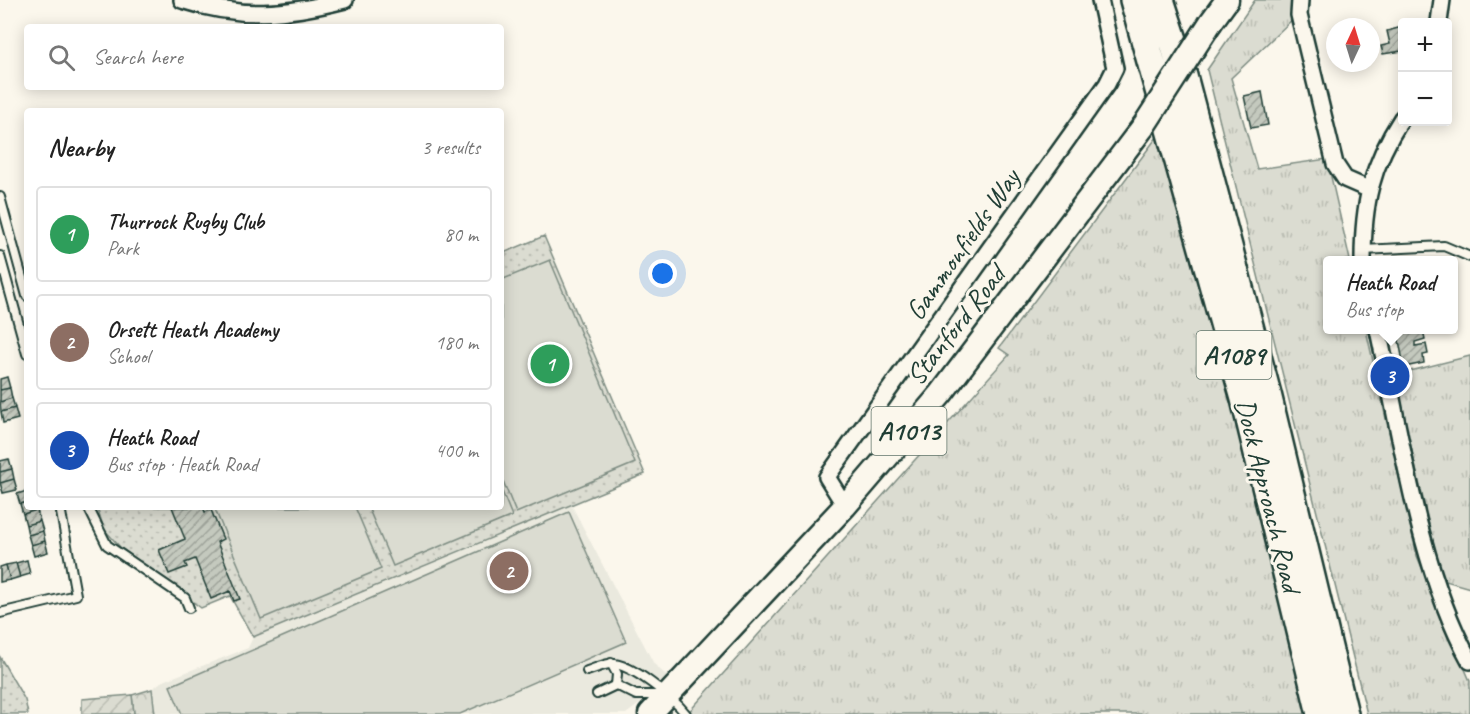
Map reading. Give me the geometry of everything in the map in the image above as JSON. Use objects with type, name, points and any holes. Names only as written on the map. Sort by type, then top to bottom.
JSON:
[{"type":"highway","name":"Dock Approach Road","points":[[1134,0],[1245,399],[1322,714]]},
{"type":"highway","points":[[1160,0],[1175,46]]},
{"type":"highway","points":[[1167,0],[1175,46]]},
{"type":"highway","name":"Dock Approach Road","points":[[1175,46],[1270,405],[1344,714]]},
{"type":"main road","name":"Stanford Road","points":[[650,714],[845,506],[940,394],[1143,127],[1227,0]]},
{"type":"street","points":[[182,0],[244,13],[273,15],[345,0]]},
{"type":"street","name":"Gammonfields Way","points":[[845,506],[827,477],[1107,84],[1115,68],[1100,0]]},
{"type":"street","points":[[1300,0],[1299,15],[1335,164],[1345,179],[1368,189]]},
{"type":"street","points":[[1440,18],[1442,0]]},
{"type":"street","points":[[1363,255],[1363,225],[1368,189],[1398,126]]},
{"type":"street","points":[[1379,334],[1428,559],[1459,641],[1470,661]]},
{"type":"lane","points":[[0,197],[24,285]]},
{"type":"lane","points":[[1363,255],[1435,245],[1458,250],[1470,257]]},
{"type":"lane","points":[[0,256],[24,343]]},
{"type":"lane","points":[[0,295],[10,292]]},
{"type":"lane","points":[[0,613],[76,595],[61,510]]},
{"type":"lane","points":[[90,510],[107,545],[185,598],[189,608]]},
{"type":"lane","points":[[611,663],[617,674],[616,685]]},
{"type":"lane","points":[[587,671],[611,663],[628,669],[670,695],[686,714]]},
{"type":"lane","points":[[616,685],[636,695],[670,695]]},
{"type":"lane","points":[[597,694],[616,685]]},
{"type":"shaded area","points":[[571,504],[654,664],[671,680],[626,714],[155,714],[152,689],[161,682],[248,648],[253,637]]},
{"type":"green space","points":[[1255,0],[1297,0],[1295,17],[1231,78],[1257,169],[1327,159],[1349,256],[1323,256],[1323,334],[1367,334],[1417,556],[1470,681],[1470,714],[1367,714],[1207,70]]},
{"type":"green space","points":[[1163,129],[1311,714],[687,714],[1009,355],[999,348]]},
{"type":"green space","points":[[544,236],[645,474],[253,637],[230,596],[201,608],[120,547],[104,529],[98,510],[504,510],[504,253]]},
{"type":"green space","points":[[550,260],[635,463],[516,513],[504,483],[504,279]]},
{"type":"green space","points":[[1470,356],[1470,588],[1442,580],[1394,375]]},
{"type":"green space","points":[[504,496],[512,516],[393,566],[369,510],[504,510]]},
{"type":"green space","points":[[215,510],[356,510],[381,569],[261,619]]},
{"type":"green space","points":[[569,512],[626,642],[460,714],[182,714],[170,686]]},
{"type":"green space","points":[[0,657],[25,700],[28,714],[0,714]]},
{"type":"green space","points":[[152,689],[155,714],[134,714],[132,695]]},
{"type":"green space","points":[[132,695],[134,714],[82,714],[82,699]]},
{"type":"building","points":[[1398,28],[1398,52],[1383,54],[1381,46],[1390,44],[1387,31]]},
{"type":"building","points":[[1262,92],[1268,125],[1251,128],[1244,96]]},
{"type":"building","points":[[1398,334],[1424,334],[1425,339],[1415,342],[1415,346],[1426,344],[1428,354],[1423,355],[1424,363],[1404,367]]},
{"type":"building","points":[[7,377],[10,388],[0,390],[0,379]]},
{"type":"building","points":[[10,388],[12,398],[0,402],[0,390]]},
{"type":"building","points":[[12,398],[15,408],[1,412],[0,402]]},
{"type":"building","points":[[15,408],[18,419],[3,423],[1,412]]},
{"type":"building","points":[[9,459],[12,469],[0,472],[0,461]]},
{"type":"building","points":[[12,469],[14,479],[0,483],[0,472]]},
{"type":"building","points":[[14,479],[17,490],[3,493],[0,483]]},
{"type":"building","points":[[24,492],[24,503],[20,504],[17,494]]},
{"type":"building","points":[[24,503],[24,510],[37,510],[23,514],[20,504]]},
{"type":"building","points":[[37,510],[40,521],[26,525],[23,514]]},
{"type":"building","points":[[173,510],[204,510],[205,512],[211,510],[223,539],[217,542],[240,599],[234,601],[230,591],[211,599],[195,559],[185,563],[187,567],[169,574],[159,550],[185,539]]},
{"type":"building","points":[[40,521],[43,531],[28,535],[26,525]]},
{"type":"building","points":[[43,531],[45,541],[31,545],[28,535]]},
{"type":"building","points":[[45,541],[48,552],[34,556],[31,545]]},
{"type":"building","points":[[27,560],[30,574],[20,577],[16,563]]},
{"type":"building","points":[[16,563],[20,577],[10,580],[6,565]]},
{"type":"building","points":[[6,565],[10,580],[0,582],[0,567]]},
{"type":"place","name":"Thurrock Rugby Club","points":[[550,364]]},
{"type":"place","name":"Heath Road","points":[[1390,376]]},
{"type":"place","name":"Orsett Heath Academy","points":[[509,571]]}]
